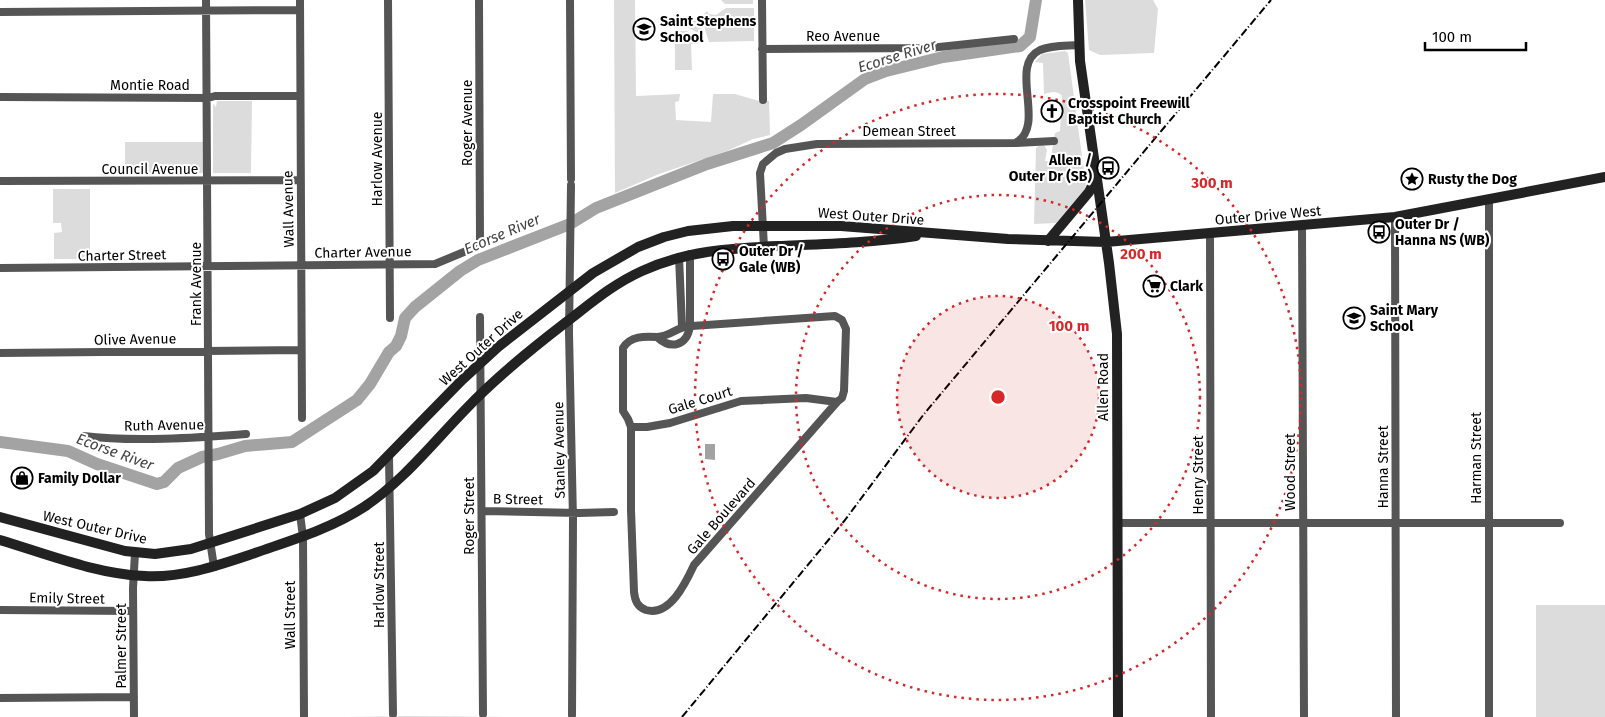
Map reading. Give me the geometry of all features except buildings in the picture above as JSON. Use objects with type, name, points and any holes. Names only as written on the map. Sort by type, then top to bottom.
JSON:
[{"type":"main road","name":"Allen Road","points":[[1078,0],[1079,45],[1117,334],[1118,717]]},
{"type":"main road","points":[[1048,241],[1089,192],[1097,176]]},
{"type":"main road","name":"Outer Drive West","points":[[930,234],[1048,241],[1106,242],[1302,226],[1395,217],[1605,178]]},
{"type":"main road","name":"West Outer Drive","points":[[0,517],[135,553],[173,553],[210,544],[300,514],[322,505],[347,491],[389,456],[498,347],[613,260],[638,247],[664,237],[711,228],[841,226],[930,234]]},
{"type":"main road","name":"West Outer Drive","points":[[0,540],[97,569],[134,576],[175,575],[214,567],[303,537],[342,520],[364,506],[390,487],[481,393],[534,347],[599,296],[630,277],[662,262],[690,254],[764,247],[885,241],[930,234]]},
{"type":"street","name":"Frank Avenue","points":[[206,0],[210,544],[214,567]]},
{"type":"street","name":"Wall Avenue","points":[[300,0],[302,418]]},
{"type":"street","name":"Harlow Avenue","points":[[388,0],[390,318]]},
{"type":"street","name":"Roger Avenue","points":[[478,245],[480,242],[479,0]]},
{"type":"street","name":"Stanley Avenue","points":[[570,0],[572,715]]},
{"type":"street","points":[[762,0],[762,100]]},
{"type":"street","points":[[0,12],[300,10]]},
{"type":"street","name":"Reo Avenue","points":[[762,49],[930,48],[1014,39]]},
{"type":"street","points":[[1016,143],[1022,139],[1027,131],[1027,70],[1031,59],[1036,53],[1047,48],[1079,45]]},
{"type":"street","name":"Montie Road","points":[[0,97],[208,98],[215,96],[300,96]]},
{"type":"street","name":"Demean Street","points":[[763,227],[760,173],[768,158],[785,149],[817,144],[1016,143],[1054,140]]},
{"type":"street","name":"Council Avenue","points":[[0,182],[300,180]]},
{"type":"street","name":"Harman Street","points":[[1489,200],[1489,717]]},
{"type":"street","name":"Hanna Street","points":[[1395,217],[1396,717]]},
{"type":"street","name":"Wood Street","points":[[1302,226],[1304,717]]},
{"type":"street","points":[[763,227],[764,247]]},
{"type":"street","name":"Henry Street","points":[[1210,233],[1211,717]]},
{"type":"street","name":"Charter Avenue","points":[[245,266],[439,264],[478,245]]},
{"type":"street","points":[[686,326],[690,254]]},
{"type":"street","points":[[679,257],[686,326]]},
{"type":"street","name":"Charter Street","points":[[0,268],[245,266]]},
{"type":"street","name":"Gale Boulevard","points":[[835,316],[842,320],[846,329],[844,391],[842,398],[694,565],[683,586],[670,603],[658,611],[650,611],[641,608],[635,598],[631,510],[631,427],[623,411],[623,348],[627,343],[638,338],[657,337],[672,333],[686,326],[835,316]]},
{"type":"street","name":"Roger Street","points":[[480,318],[483,714]]},
{"type":"street","name":"Gale Boulevard","points":[[657,337],[667,344],[674,345],[684,340],[686,326]]},
{"type":"street","name":"Olive Avenue","points":[[0,353],[301,350]]},
{"type":"street","name":"Gale Court","points":[[631,427],[647,427],[670,423],[741,401],[806,398],[837,402]]},
{"type":"street","name":"Ruth Avenue","points":[[83,436],[104,439],[246,434]]},
{"type":"street","name":"Harlow Street","points":[[389,456],[393,714]]},
{"type":"street","name":"B Street","points":[[482,511],[614,512]]},
{"type":"street","name":"Wall Street","points":[[300,514],[303,537],[304,717]]},
{"type":"street","points":[[1118,523],[1560,523]]},
{"type":"street","name":"Palmer Street","points":[[134,717],[135,553]]},
{"type":"street","name":"Emily Street","points":[[0,610],[134,611]]},
{"type":"street","points":[[0,698],[134,697]]},
{"type":"shaded area","points":[[614,0],[635,0],[636,96],[680,94],[679,101],[675,102],[676,120],[711,122],[713,94],[735,94],[759,101],[769,101],[770,135],[753,139],[727,151],[659,174],[615,193]]},
{"type":"shaded area","points":[[721,0],[753,0],[753,4],[725,4]]},
{"type":"shaded area","points":[[1085,0],[1153,0],[1158,9],[1154,53],[1100,55],[1089,50]]},
{"type":"shaded area","points":[[726,8],[754,8],[754,41],[709,42],[701,17],[707,11],[709,14],[716,15]]},
{"type":"shaded area","points":[[698,18],[703,32],[700,34],[687,27]]},
{"type":"shaded area","points":[[675,31],[687,31],[699,40],[698,44],[691,44],[692,70],[675,70]]},
{"type":"shaded area","points":[[1065,51],[1068,53],[1086,185],[1084,190],[1056,223],[1034,224],[1036,148],[1044,145],[1047,150],[1045,161],[1053,161],[1052,151],[1055,133],[1060,131],[1062,96],[1056,92],[1044,94],[1043,63],[1035,62],[1042,54]]},
{"type":"shaded area","points":[[217,101],[252,101],[251,173],[213,173],[213,104],[216,107]]},
{"type":"shaded area","points":[[125,142],[203,142],[203,173],[125,173]]},
{"type":"shaded area","points":[[53,189],[90,189],[90,259],[54,259],[54,233],[62,232],[61,223],[53,223]]},
{"type":"shaded area","points":[[705,444],[715,444],[715,460],[705,459]]},
{"type":"shaded area","points":[[1536,605],[1605,605],[1605,717],[1536,717]]},
{"type":"shaded area","points":[[407,716],[521,717],[347,717]]},
{"type":"waterway","name":"Ecorse River","points":[[0,442],[68,451],[97,464],[157,484],[164,482],[178,468],[202,457],[245,446],[292,442],[357,400],[370,384],[389,352],[396,346],[401,336],[405,318],[415,307],[460,271],[478,260],[570,224],[596,208],[707,164],[773,143],[865,79],[886,71],[943,57],[1020,46],[1030,37],[1036,0]]},
{"type":"railway","points":[[682,717],[845,520],[924,414],[1271,0]]},
{"type":"place","name":"Saint Stephens School","points":[[644,29]]},
{"type":"place","name":"Crosspoint Freewill Baptist Church","points":[[1052,111]]},
{"type":"place","name":"Allen / Outer Dr (SB)","points":[[1108,168]]},
{"type":"place","name":"Rusty the Dog","points":[[1412,179]]},
{"type":"place","name":"Outer Dr / Hanna NS (WB)","points":[[1379,232]]},
{"type":"place","name":"Outer Dr / Gale (WB)","points":[[723,259]]},
{"type":"place","name":"Clark","points":[[1154,286]]},
{"type":"place","name":"Saint Mary School","points":[[1354,318]]},
{"type":"place","name":"Family Dollar","points":[[22,478]]}]
